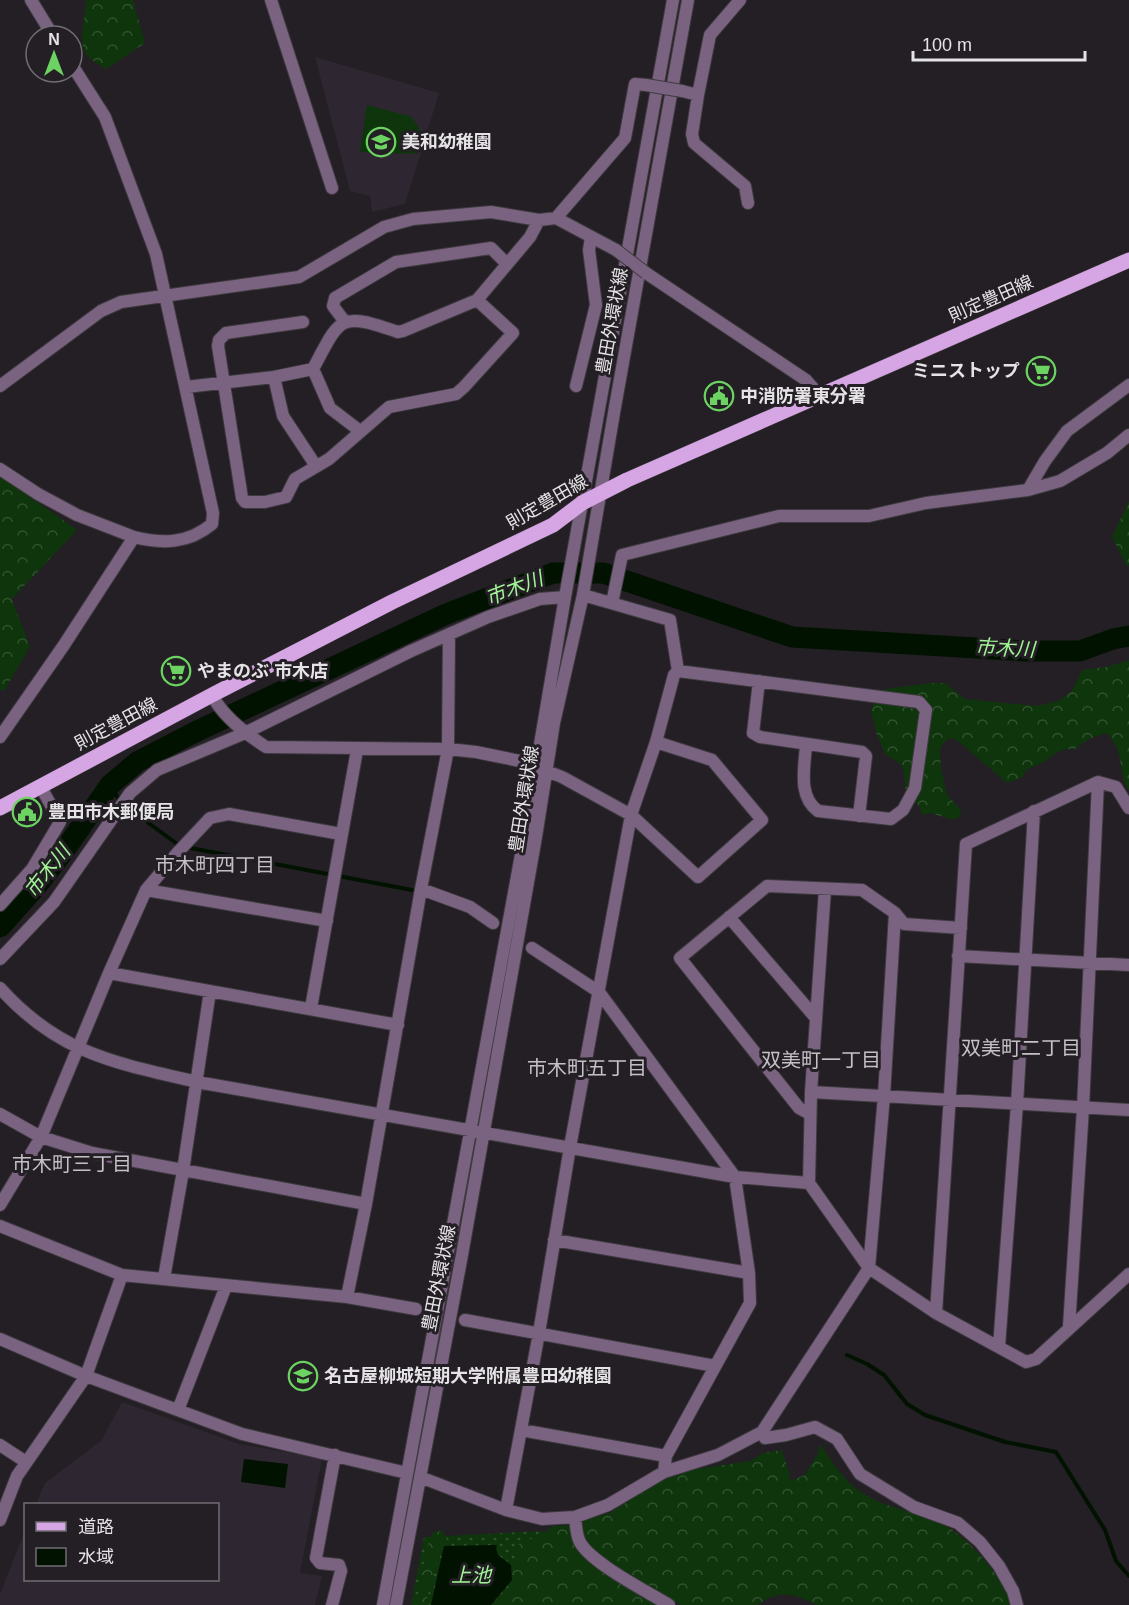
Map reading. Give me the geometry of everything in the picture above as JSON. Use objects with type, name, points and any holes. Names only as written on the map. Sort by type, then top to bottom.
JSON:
[{"type":"main road","name":"則定豊田線","points":[[0,808],[214,700],[392,602],[553,525],[582,503],[600,493],[1129,260]]},
{"type":"street","points":[[30,0],[45,24]]},
{"type":"street","points":[[271,0],[332,188]]},
{"type":"street","name":"豊田外環状線","points":[[396,1605],[484,1132],[566,592],[673,0]]},
{"type":"street","name":"豊田外環状線","points":[[383,1605],[525,833],[554,723],[583,590],[688,0]]},
{"type":"street","points":[[740,0],[710,35],[692,134],[694,143],[745,186],[748,203]]},
{"type":"street","points":[[0,469],[76,515],[134,537],[154,542],[167,542],[201,534],[212,524],[213,513],[156,254],[105,117],[84,84]]},
{"type":"street","points":[[556,218],[625,138],[634,84],[698,95]]},
{"type":"street","points":[[0,386],[101,311],[121,302],[299,277],[384,227],[413,219],[491,212],[539,220],[556,218],[616,250],[646,273],[806,380],[820,396]]},
{"type":"street","points":[[313,369],[334,329],[345,322],[361,320],[398,332],[477,300],[530,237],[539,220]]},
{"type":"street","points":[[576,386],[596,305],[590,250],[591,237]]},
{"type":"street","points":[[345,322],[333,306],[335,298],[396,262],[491,248],[507,264]]},
{"type":"street","points":[[303,322],[226,333],[219,340],[223,381],[242,498],[245,502],[266,502],[286,497],[295,480],[329,459],[389,407],[456,394],[512,337],[513,333],[477,300]]},
{"type":"street","points":[[186,387],[274,377],[313,369]]},
{"type":"street","points":[[313,369],[330,408],[360,431]]},
{"type":"street","points":[[274,377],[283,416],[316,466]]},
{"type":"street","points":[[1028,490],[1045,461],[1067,431],[1129,385]]},
{"type":"street","points":[[613,597],[622,555],[779,516],[869,516],[926,503],[1028,490],[1060,481],[1107,453],[1129,435]]},
{"type":"street","points":[[0,737],[64,645],[134,537]]},
{"type":"street","points":[[583,590],[613,597],[670,620],[678,671]]},
{"type":"street","points":[[0,959],[54,902],[126,797],[157,770],[245,733],[411,651],[488,617],[566,592]]},
{"type":"street","points":[[347,1297],[366,1204],[448,749],[449,634]]},
{"type":"street","points":[[678,671],[919,702],[926,711],[915,788],[903,810],[891,819],[818,811],[810,805],[803,788],[806,744]]},
{"type":"street","points":[[506,1510],[631,815],[656,742],[674,675],[678,671]]},
{"type":"street","points":[[759,681],[753,733],[760,737],[862,752],[867,756],[859,816]]},
{"type":"street","points":[[214,700],[245,733],[266,747],[357,750],[448,749],[520,760],[562,777],[631,815],[698,877],[762,820],[712,760],[656,742]]},
{"type":"street","points":[[310,1008],[357,750]]},
{"type":"street","points":[[1069,1327],[1083,1108],[1098,782]]},
{"type":"street","points":[[936,1313],[966,844],[1098,782],[1116,787],[1129,808]]},
{"type":"street","points":[[0,905],[32,868],[60,822],[41,787]]},
{"type":"street","points":[[999,1347],[1017,1104],[1034,811]]},
{"type":"street","points":[[0,1205],[41,1137],[76,1048],[146,890],[183,847],[210,819],[229,814],[341,834]]},
{"type":"street","points":[[810,1114],[800,1108],[680,958],[767,886],[862,890],[895,914],[904,924],[961,928]]},
{"type":"street","points":[[421,889],[470,907],[493,923]]},
{"type":"street","points":[[146,890],[327,921]]},
{"type":"street","points":[[825,890],[810,1092],[809,1183],[869,1268],[936,1313],[1026,1362],[1036,1359],[1129,1274]]},
{"type":"street","points":[[420,1477],[506,1510],[542,1519],[575,1517],[608,1504],[664,1472],[718,1455],[762,1432],[869,1268],[884,1096],[895,914]]},
{"type":"street","points":[[729,917],[815,1017]]},
{"type":"street","points":[[532,948],[599,992],[735,1177],[749,1273],[750,1304],[666,1456],[664,1472]]},
{"type":"street","points":[[958,956],[1129,965]]},
{"type":"street","points":[[109,973],[398,1024]]},
{"type":"street","points":[[0,988],[33,1020],[76,1048],[113,1062],[197,1082],[735,1177],[809,1183]]},
{"type":"street","points":[[164,1278],[183,1171],[210,991]]},
{"type":"street","points":[[810,1092],[1129,1110]]},
{"type":"street","points":[[0,1114],[41,1137],[92,1153],[366,1204]]},
{"type":"street","points":[[0,1226],[122,1275],[347,1297],[416,1309]]},
{"type":"street","points":[[554,1240],[749,1273]]},
{"type":"street","points":[[0,1520],[17,1476],[86,1376],[122,1275]]},
{"type":"street","points":[[178,1410],[226,1286]]},
{"type":"street","points":[[465,1320],[715,1366]]},
{"type":"street","points":[[0,1339],[86,1376],[242,1434],[407,1473]]},
{"type":"street","points":[[762,1432],[765,1438],[815,1427],[837,1439],[860,1474],[914,1507],[958,1523],[980,1542],[999,1566],[1013,1591],[1017,1605]]},
{"type":"street","points":[[521,1430],[666,1456]]},
{"type":"street","points":[[0,1445],[26,1462]]},
{"type":"street","points":[[332,1605],[341,1571],[339,1565],[320,1563],[316,1558],[335,1455]]},
{"type":"street","points":[[575,1517],[579,1540],[585,1549],[608,1568],[669,1605]]},
{"type":"shaded area","name":"美和幼稚園","points":[[315,57],[439,93],[405,204],[372,212],[370,196],[350,191]]},
{"type":"shaded area","points":[[122,1402],[239,1444],[322,1458],[300,1573],[322,1576],[315,1605],[0,1605],[0,1594],[24,1534],[24,1581],[219,1581],[219,1503],[36,1503],[45,1483],[101,1441]]},
{"type":"green space","points":[[86,0],[133,0],[145,43],[106,69],[84,51]]},
{"type":"green space","points":[[367,105],[412,117],[423,135],[417,154],[360,152]]},
{"type":"green space","points":[[0,476],[77,530],[12,599],[30,647],[4,691],[0,689]]},
{"type":"green space","points":[[1129,501],[1129,566],[1126,565],[1112,537]]},
{"type":"green space","points":[[1129,660],[1129,791],[1125,784],[1116,746],[1106,733],[1089,739],[1075,749],[1066,749],[1056,753],[1044,762],[1026,770],[1023,777],[1007,783],[957,740],[948,738],[940,748],[941,768],[947,795],[960,809],[961,815],[954,820],[930,813],[923,815],[918,805],[906,795],[901,764],[885,754],[871,711],[876,696],[886,689],[930,683],[945,683],[965,699],[1037,706],[1058,701],[1072,691],[1082,670],[1106,667]]},
{"type":"green space","points":[[820,1444],[849,1482],[866,1495],[890,1506],[933,1518],[961,1537],[982,1557],[1000,1580],[1015,1605],[816,1605],[802,1598],[780,1595],[758,1605],[680,1605],[624,1571],[609,1565],[581,1537],[580,1521],[610,1513],[667,1476],[683,1471],[750,1461],[763,1453],[782,1450],[790,1481],[805,1475],[818,1453]]},
{"type":"green space","points":[[571,1525],[575,1540],[662,1605],[499,1605],[510,1589],[502,1564],[508,1559],[519,1559],[515,1546],[544,1533],[553,1526]]},
{"type":"green space","points":[[443,1531],[447,1540],[440,1548],[427,1599],[429,1605],[416,1605],[427,1546],[433,1532]]},
{"type":"green space","points":[[543,1531],[553,1605],[411,1605],[424,1537]]},
{"type":"water","points":[[244,1459],[288,1464],[285,1488],[241,1482]]},
{"type":"water","name":"上池","points":[[497,1545],[498,1555],[511,1565],[512,1580],[491,1605],[431,1605],[444,1546]]},
{"type":"waterway","name":"市木川","points":[[0,927],[64,851],[110,785],[137,762],[193,733],[446,614],[553,573],[603,573],[792,637],[1025,651],[1080,651],[1113,639],[1129,636]]},
{"type":"waterway","points":[[110,785],[121,803],[180,846],[412,890]]},
{"type":"waterway","points":[[847,1355],[884,1375],[907,1404],[925,1415],[1005,1442],[1056,1452],[1105,1530],[1116,1561],[1129,1576]]},
{"type":"place","name":"美和幼稚園","points":[[381,142]]},
{"type":"place","name":"ミニストップ","points":[[1041,371]]},
{"type":"place","name":"中消防署東分署","points":[[719,396]]},
{"type":"place","name":"やまのぶ 市木店","points":[[176,671]]},
{"type":"place","name":"豊田市木郵便局","points":[[27,812]]},
{"type":"place","name":"名古屋柳城短期大学附属豊田幼稚園","points":[[303,1376]]},
{"type":"district","name":"市木町四丁目","points":[[215,865]]},
{"type":"district","name":"双美町二丁目","points":[[1021,1048]]},
{"type":"district","name":"双美町一丁目","points":[[821,1060]]},
{"type":"district","name":"市木町五丁目","points":[[587,1068]]},
{"type":"district","name":"市木町三丁目","points":[[72,1164]]}]
